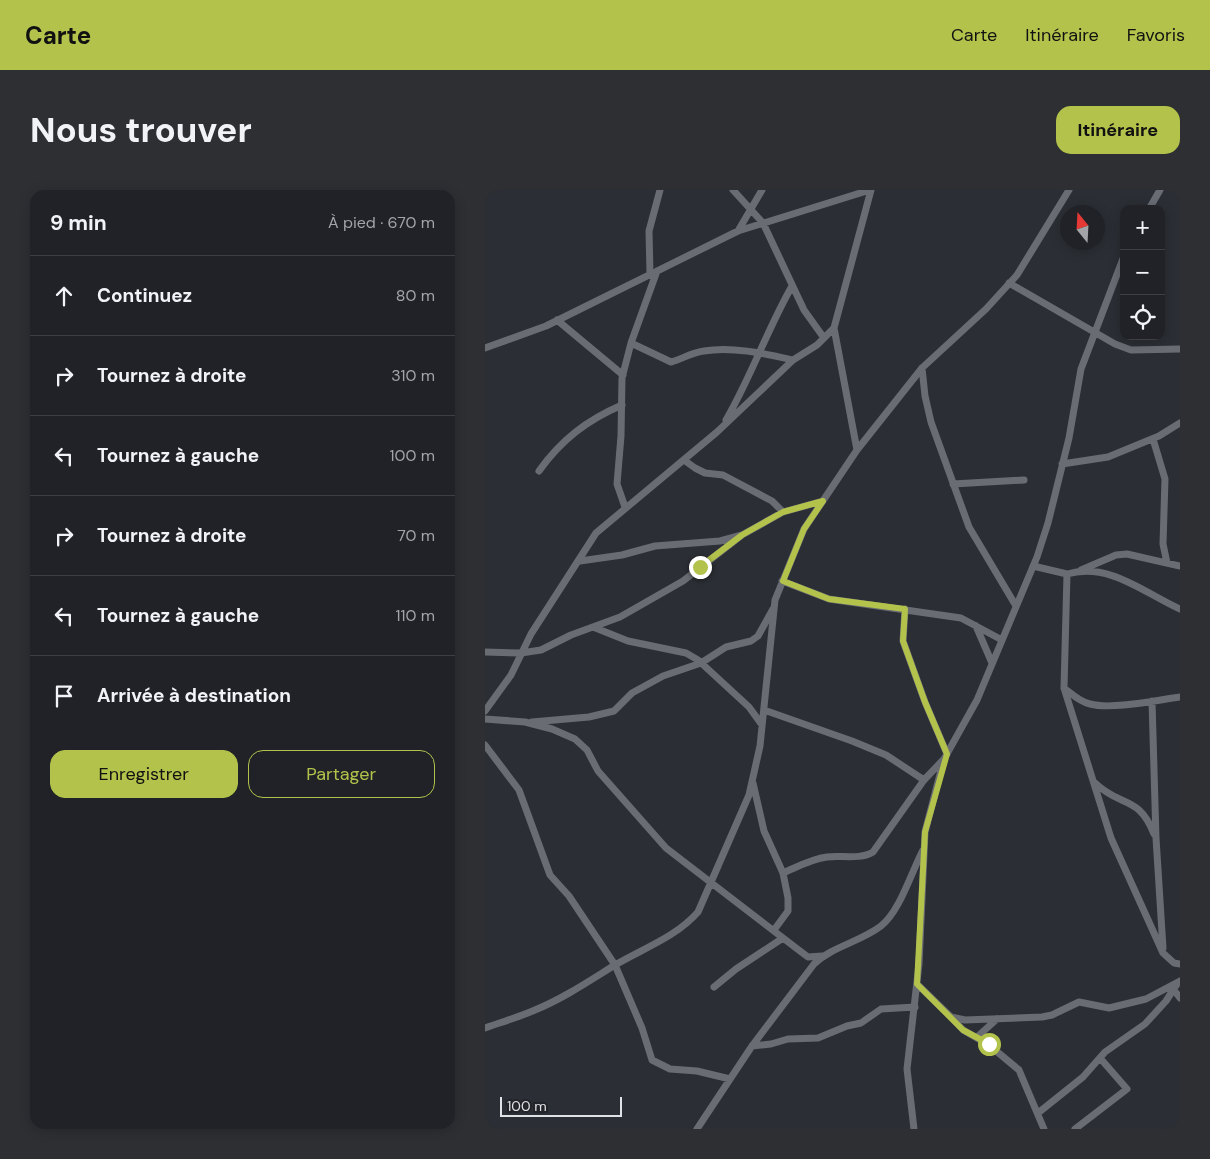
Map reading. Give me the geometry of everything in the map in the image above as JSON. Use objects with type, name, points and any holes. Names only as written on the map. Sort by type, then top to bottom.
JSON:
[{"type":"street","points":[[625,507],[617,484],[622,405],[620,392],[631,344],[654,273],[649,231],[661,190]]},
{"type":"street","points":[[733,190],[763,223],[804,310],[824,338]]},
{"type":"street","points":[[738,231],[762,190]]},
{"type":"street","points":[[485,348],[557,320],[738,231],[871,190]]},
{"type":"street","points":[[857,450],[834,328],[871,190]]},
{"type":"street","points":[[485,720],[525,722],[607,713],[620,706],[638,688],[663,676],[701,663],[726,647],[744,644],[758,636],[774,606],[804,529],[857,450],[922,368],[986,308],[1017,275],[1069,190]]},
{"type":"street","points":[[1151,205],[1160,190]]},
{"type":"street","points":[[783,873],[825,857],[865,856],[873,852],[924,780],[945,756],[977,700],[1017,606],[1048,523],[1081,369],[1120,267]]},
{"type":"street","points":[[1009,283],[1095,334],[1131,350],[1180,349]]},
{"type":"street","points":[[722,427],[761,354],[770,328],[792,286]]},
{"type":"street","points":[[557,320],[623,375]]},
{"type":"street","points":[[485,711],[511,675],[531,634],[580,561],[596,533],[625,507],[685,460],[793,360],[824,338],[834,328]]},
{"type":"street","points":[[631,344],[671,362],[704,351],[761,354],[793,360]]},
{"type":"street","points":[[922,368],[925,396],[931,422],[969,527],[1017,606]]},
{"type":"street","points":[[539,471],[563,442],[586,422],[622,405]]},
{"type":"street","points":[[1062,464],[1108,457],[1153,438],[1180,423]]},
{"type":"street","points":[[1153,438],[1165,479],[1163,544],[1167,563]]},
{"type":"street","points":[[685,460],[705,473],[723,475],[772,501],[783,512]]},
{"type":"street","points":[[953,484],[1024,480]]},
{"type":"street","points":[[485,652],[521,654],[541,650],[571,635],[620,617],[683,581],[742,535],[783,512],[823,501]]},
{"type":"street","points":[[580,561],[622,555],[655,546],[720,541],[742,535]]},
{"type":"street","points":[[1033,566],[1067,574],[1080,571],[1116,555],[1127,554],[1180,566]]},
{"type":"street","points":[[1080,571],[1106,573],[1135,584],[1180,609]]},
{"type":"street","points":[[1067,574],[1064,688],[1111,838],[1163,953],[1174,963],[1180,964]]},
{"type":"street","points":[[783,581],[829,599],[947,614],[961,618],[1002,640]]},
{"type":"street","points":[[485,1028],[536,1010],[585,985],[615,965],[667,938],[688,923],[698,912],[712,884],[749,795],[764,710],[774,606]]},
{"type":"street","points":[[905,609],[903,641],[945,756],[925,832],[917,984],[907,1068],[914,1129]]},
{"type":"street","points":[[976,626],[992,663]]},
{"type":"street","points":[[593,627],[628,642],[686,652],[701,663],[749,707],[762,725]]},
{"type":"street","points":[[1064,688],[1093,705],[1180,697]]},
{"type":"street","points":[[1152,701],[1156,838],[1163,953]]},
{"type":"street","points":[[764,710],[886,755],[924,780]]},
{"type":"street","points":[[525,722],[552,729],[575,739],[587,750],[598,771],[665,848],[808,956],[822,956]]},
{"type":"street","points":[[485,745],[519,790],[550,875],[569,896],[615,965],[653,1061],[670,1069],[697,1071],[730,1079]]},
{"type":"street","points":[[752,780],[764,831],[783,873],[788,909],[774,930]]},
{"type":"street","points":[[1093,781],[1107,794],[1139,808],[1145,814],[1156,838]]},
{"type":"street","points":[[697,1129],[752,1046],[822,956],[879,928],[891,917],[925,848]]},
{"type":"street","points":[[714,987],[736,969],[783,938]]},
{"type":"street","points":[[951,1017],[965,1020],[1052,1015],[1079,1002],[1109,1008],[1146,999],[1172,988],[1179,981]]},
{"type":"street","points":[[917,984],[963,1030],[977,1037],[1019,1070],[1044,1129]]},
{"type":"street","points":[[1172,988],[1180,998]]},
{"type":"street","points":[[1038,1113],[1083,1077],[1100,1058],[1126,1036],[1145,1024],[1167,1001],[1172,988]]},
{"type":"street","points":[[752,1046],[771,1044],[788,1039],[818,1038],[847,1026],[861,1023],[881,1009],[915,1007]]},
{"type":"street","points":[[977,1037],[997,1018]]},
{"type":"street","points":[[1075,1129],[1127,1089],[1100,1058]]},
{"type":"route","points":[[700,567],[742,535],[783,512],[823,501],[804,529],[783,581],[829,599],[905,609],[903,641],[925,702],[947,754],[944,759],[925,832],[917,984],[963,1030],[989,1044]]}]
